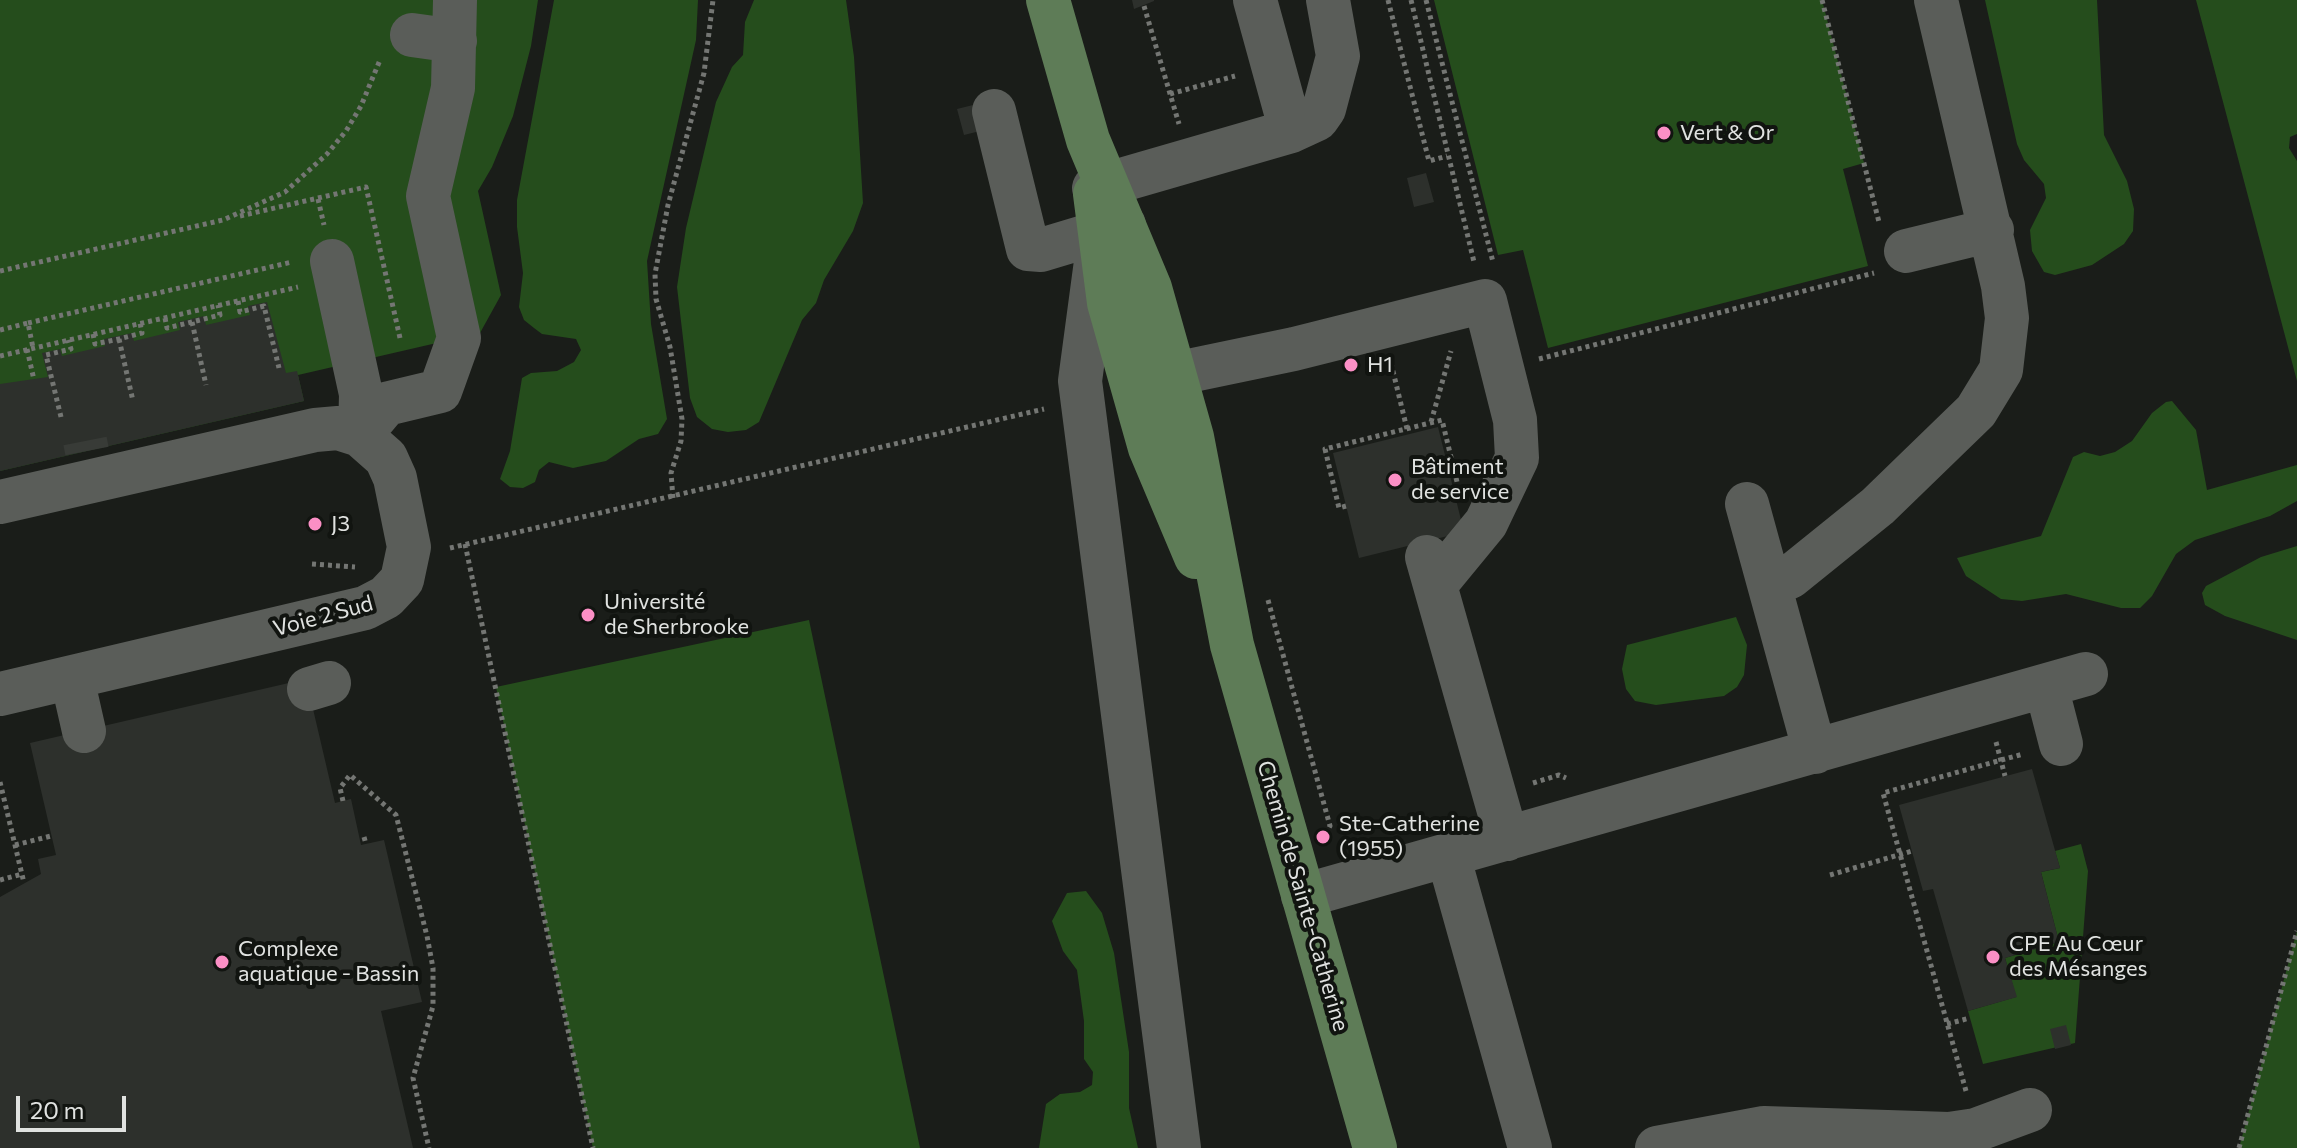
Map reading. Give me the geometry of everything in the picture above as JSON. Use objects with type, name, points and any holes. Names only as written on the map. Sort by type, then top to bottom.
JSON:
[{"type":"main road","name":"Chemin de Sainte-Catherine","points":[[1048,0],[1112,229],[1109,303],[1150,448],[1232,645]]},
{"type":"main road","name":"Chemin de Sainte-Catherine","points":[[1112,229],[1150,288],[1192,437],[1232,645],[1375,1148]]},
{"type":"lane","points":[[1255,0],[1291,131]]},
{"type":"lane","points":[[1101,186],[1310,124],[1320,115],[1335,73],[1338,47],[1328,0]]},
{"type":"lane","points":[[1769,583],[1790,577],[1878,506],[1940,449],[1992,388],[2001,370],[2007,318],[1992,230],[1936,0]]},
{"type":"lane","points":[[360,435],[386,404],[440,391],[459,338],[428,196],[448,117],[455,21],[397,40]]},
{"type":"lane","points":[[994,111],[1028,249],[1037,251],[1112,229],[1080,381],[1179,1148]]},
{"type":"lane","points":[[1887,251],[1992,230]]},
{"type":"lane","points":[[333,255],[361,394],[360,435]]},
{"type":"lane","points":[[1174,374],[1294,349],[1491,287],[1515,420],[1517,458],[1486,523],[1431,569],[1507,839]]},
{"type":"lane","points":[[0,502],[91,466],[315,430],[338,428],[360,435]]},
{"type":"lane","name":"Voie 2 Sud","points":[[0,694],[340,615],[386,597],[407,569],[407,531],[391,468],[379,449],[360,435]]},
{"type":"lane","points":[[1747,504],[1815,752]]},
{"type":"lane","points":[[72,678],[84,731]]},
{"type":"lane","points":[[1303,896],[2066,680],[2044,749]]},
{"type":"lane","points":[[1448,855],[1530,1148]]},
{"type":"lane","points":[[1657,1148],[1754,1129],[1949,1134],[2015,1126]]},
{"type":"path","points":[[673,498],[671,473],[681,441],[682,419],[670,347],[656,299],[655,274],[668,205],[704,73],[713,0]]},
{"type":"path","points":[[1388,0],[1429,161],[1447,156]]},
{"type":"path","points":[[1411,0],[1449,144],[1444,146],[1491,287]]},
{"type":"path","points":[[1426,0],[1491,287]]},
{"type":"path","points":[[1523,363],[1887,251],[1822,0]]},
{"type":"path","points":[[1144,6],[1180,130]]},
{"type":"path","points":[[0,271],[223,220],[285,192],[327,154],[346,131],[397,40]]},
{"type":"path","points":[[0,330],[333,255],[378,242]]},
{"type":"path","points":[[0,356],[301,286],[304,300]]},
{"type":"path","points":[[238,301],[240,312],[264,306],[279,368]]},
{"type":"path","points":[[165,318],[167,328],[192,322],[220,315],[218,305]]},
{"type":"path","points":[[192,322],[206,385]]},
{"type":"path","points":[[28,323],[34,380]]},
{"type":"path","points":[[93,334],[95,344],[119,339],[142,333],[140,323]]},
{"type":"path","points":[[1431,423],[1455,336]]},
{"type":"path","points":[[119,339],[133,401]]},
{"type":"path","points":[[61,417],[46,355],[71,349],[68,340]]},
{"type":"path","points":[[1390,362],[1407,429]]},
{"type":"path","points":[[441,550],[1055,406]]},
{"type":"path","points":[[1346,506],[1339,508],[1325,449],[1352,445],[1442,420],[1459,489]]},
{"type":"path","points":[[465,544],[593,1148]]},
{"type":"path","points":[[312,564],[349,566]]},
{"type":"path","points":[[1267,595],[1330,826],[1323,837]]},
{"type":"path","points":[[1967,1093],[1883,793],[2044,749]]},
{"type":"path","points":[[2001,761],[2005,776]]},
{"type":"path","points":[[343,801],[340,788],[350,775],[396,815],[427,936],[433,968],[433,1006],[413,1078],[429,1148]]},
{"type":"path","points":[[0,782],[24,883]]},
{"type":"path","points":[[15,845],[51,836]]},
{"type":"path","points":[[1830,875],[1912,851]]},
{"type":"path","points":[[0,880],[22,874]]},
{"type":"path","points":[[2239,1148],[2297,931]]},
{"type":"path","points":[[1947,1024],[1970,1018]]},
{"type":"green space","points":[[0,0],[538,0],[531,46],[513,116],[492,167],[478,191],[501,295],[480,333],[298,375],[304,401],[0,471]]},
{"type":"green space","points":[[554,0],[698,0],[696,40],[647,261],[651,324],[667,419],[658,434],[639,439],[606,461],[573,468],[549,462],[539,470],[535,482],[523,488],[510,487],[500,479],[510,451],[522,378],[531,373],[557,371],[574,362],[581,350],[576,339],[542,334],[524,320],[519,307],[523,273],[517,200]]},
{"type":"green space","points":[[754,0],[846,0],[854,57],[863,203],[853,231],[824,280],[816,303],[802,320],[759,422],[746,430],[728,432],[712,429],[697,417],[690,398],[677,287],[686,228],[716,102],[732,67],[743,55],[745,22]]},
{"type":"green space","name":"Vert & Or","points":[[1434,0],[1822,0],[1864,163],[1843,169],[1868,266],[1548,348],[1523,250],[1498,255]]},
{"type":"green space","points":[[1985,0],[2097,0],[2104,135],[2127,181],[2134,209],[2133,231],[2124,244],[2092,265],[2055,275],[2044,272],[2032,251],[2030,230],[2046,198],[2044,184],[2024,160],[2017,144]]},
{"type":"green space","points":[[2196,0],[2297,0],[2297,134],[2290,137],[2289,148],[2297,161],[2297,381]]},
{"type":"green space","points":[[2172,401],[2196,430],[2207,490],[2297,465],[2297,501],[2270,516],[2195,540],[2176,554],[2152,596],[2140,608],[2121,608],[2066,594],[2022,601],[2001,599],[1966,576],[1957,558],[2041,536],[2073,457],[2084,452],[2100,456],[2115,452],[2132,441],[2152,413]]},
{"type":"green space","points":[[2297,546],[2297,640],[2225,616],[2205,605],[2202,593],[2206,586],[2261,557]]},
{"type":"green space","points":[[1736,617],[1747,645],[1744,675],[1737,687],[1724,696],[1656,705],[1635,701],[1626,689],[1622,669],[1627,645]]},
{"type":"green space","points":[[809,620],[920,1148],[593,1148],[496,687]]},
{"type":"green space","points":[[2081,844],[2088,871],[2075,1043],[1983,1064],[1968,1011],[2016,997],[2005,958],[2059,942],[2041,872],[2060,868],[2055,851]]},
{"type":"green space","points":[[1086,891],[1102,913],[1114,953],[1129,1052],[1129,1108],[1138,1148],[1039,1148],[1046,1104],[1060,1094],[1080,1092],[1092,1085],[1093,1072],[1084,1059],[1084,1021],[1077,970],[1063,951],[1052,921],[1067,893]]},
{"type":"green space","points":[[2297,931],[2297,1148],[2239,1148],[2291,953]]},
{"type":"building","points":[[1132,0],[1154,0],[1154,1],[1134,9]]},
{"type":"building","points":[[981,103],[988,129],[964,135],[957,109]]},
{"type":"building","points":[[1426,173],[1434,202],[1414,207],[1407,178]]},
{"type":"building","points":[[267,302],[286,373],[297,371],[304,401],[0,471],[0,384],[48,377],[42,353],[60,349],[62,356],[105,346],[104,339],[132,333],[134,341],[180,330],[178,322],[204,316],[206,325],[250,315],[248,306]]},
{"type":"building","name":"Bâtiment de service","points":[[1438,427],[1464,532],[1359,558],[1333,453]]},
{"type":"building","points":[[306,679],[335,803],[351,799],[361,845],[384,840],[422,1002],[381,1011],[413,1148],[0,1148],[0,897],[41,874],[38,859],[56,855],[30,743]]},
{"type":"building","points":[[2032,769],[2060,868],[2041,872],[2059,942],[2005,958],[2017,997],[1968,1011],[1933,889],[1923,891],[1899,805]]},
{"type":"building","points":[[2066,1025],[2071,1045],[2055,1049],[2050,1029]]},
{"type":"tunnel","points":[[85,441],[87,451]]},
{"type":"place","name":"Vert & Or","points":[[1664,133]]},
{"type":"place","name":"H1","points":[[1351,365]]},
{"type":"place","name":"Bâtiment de service","points":[[1395,480]]},
{"type":"place","name":"J3","points":[[315,524]]},
{"type":"place","name":"Université de Sherbrooke","points":[[588,615]]},
{"type":"place","name":"Ste-Catherine (1955)","points":[[1323,837]]},
{"type":"place","name":"CPE Au Cœur des Mésanges","points":[[1993,957]]},
{"type":"place","name":"Complexe aquatique - Bassin","points":[[222,962]]}]
